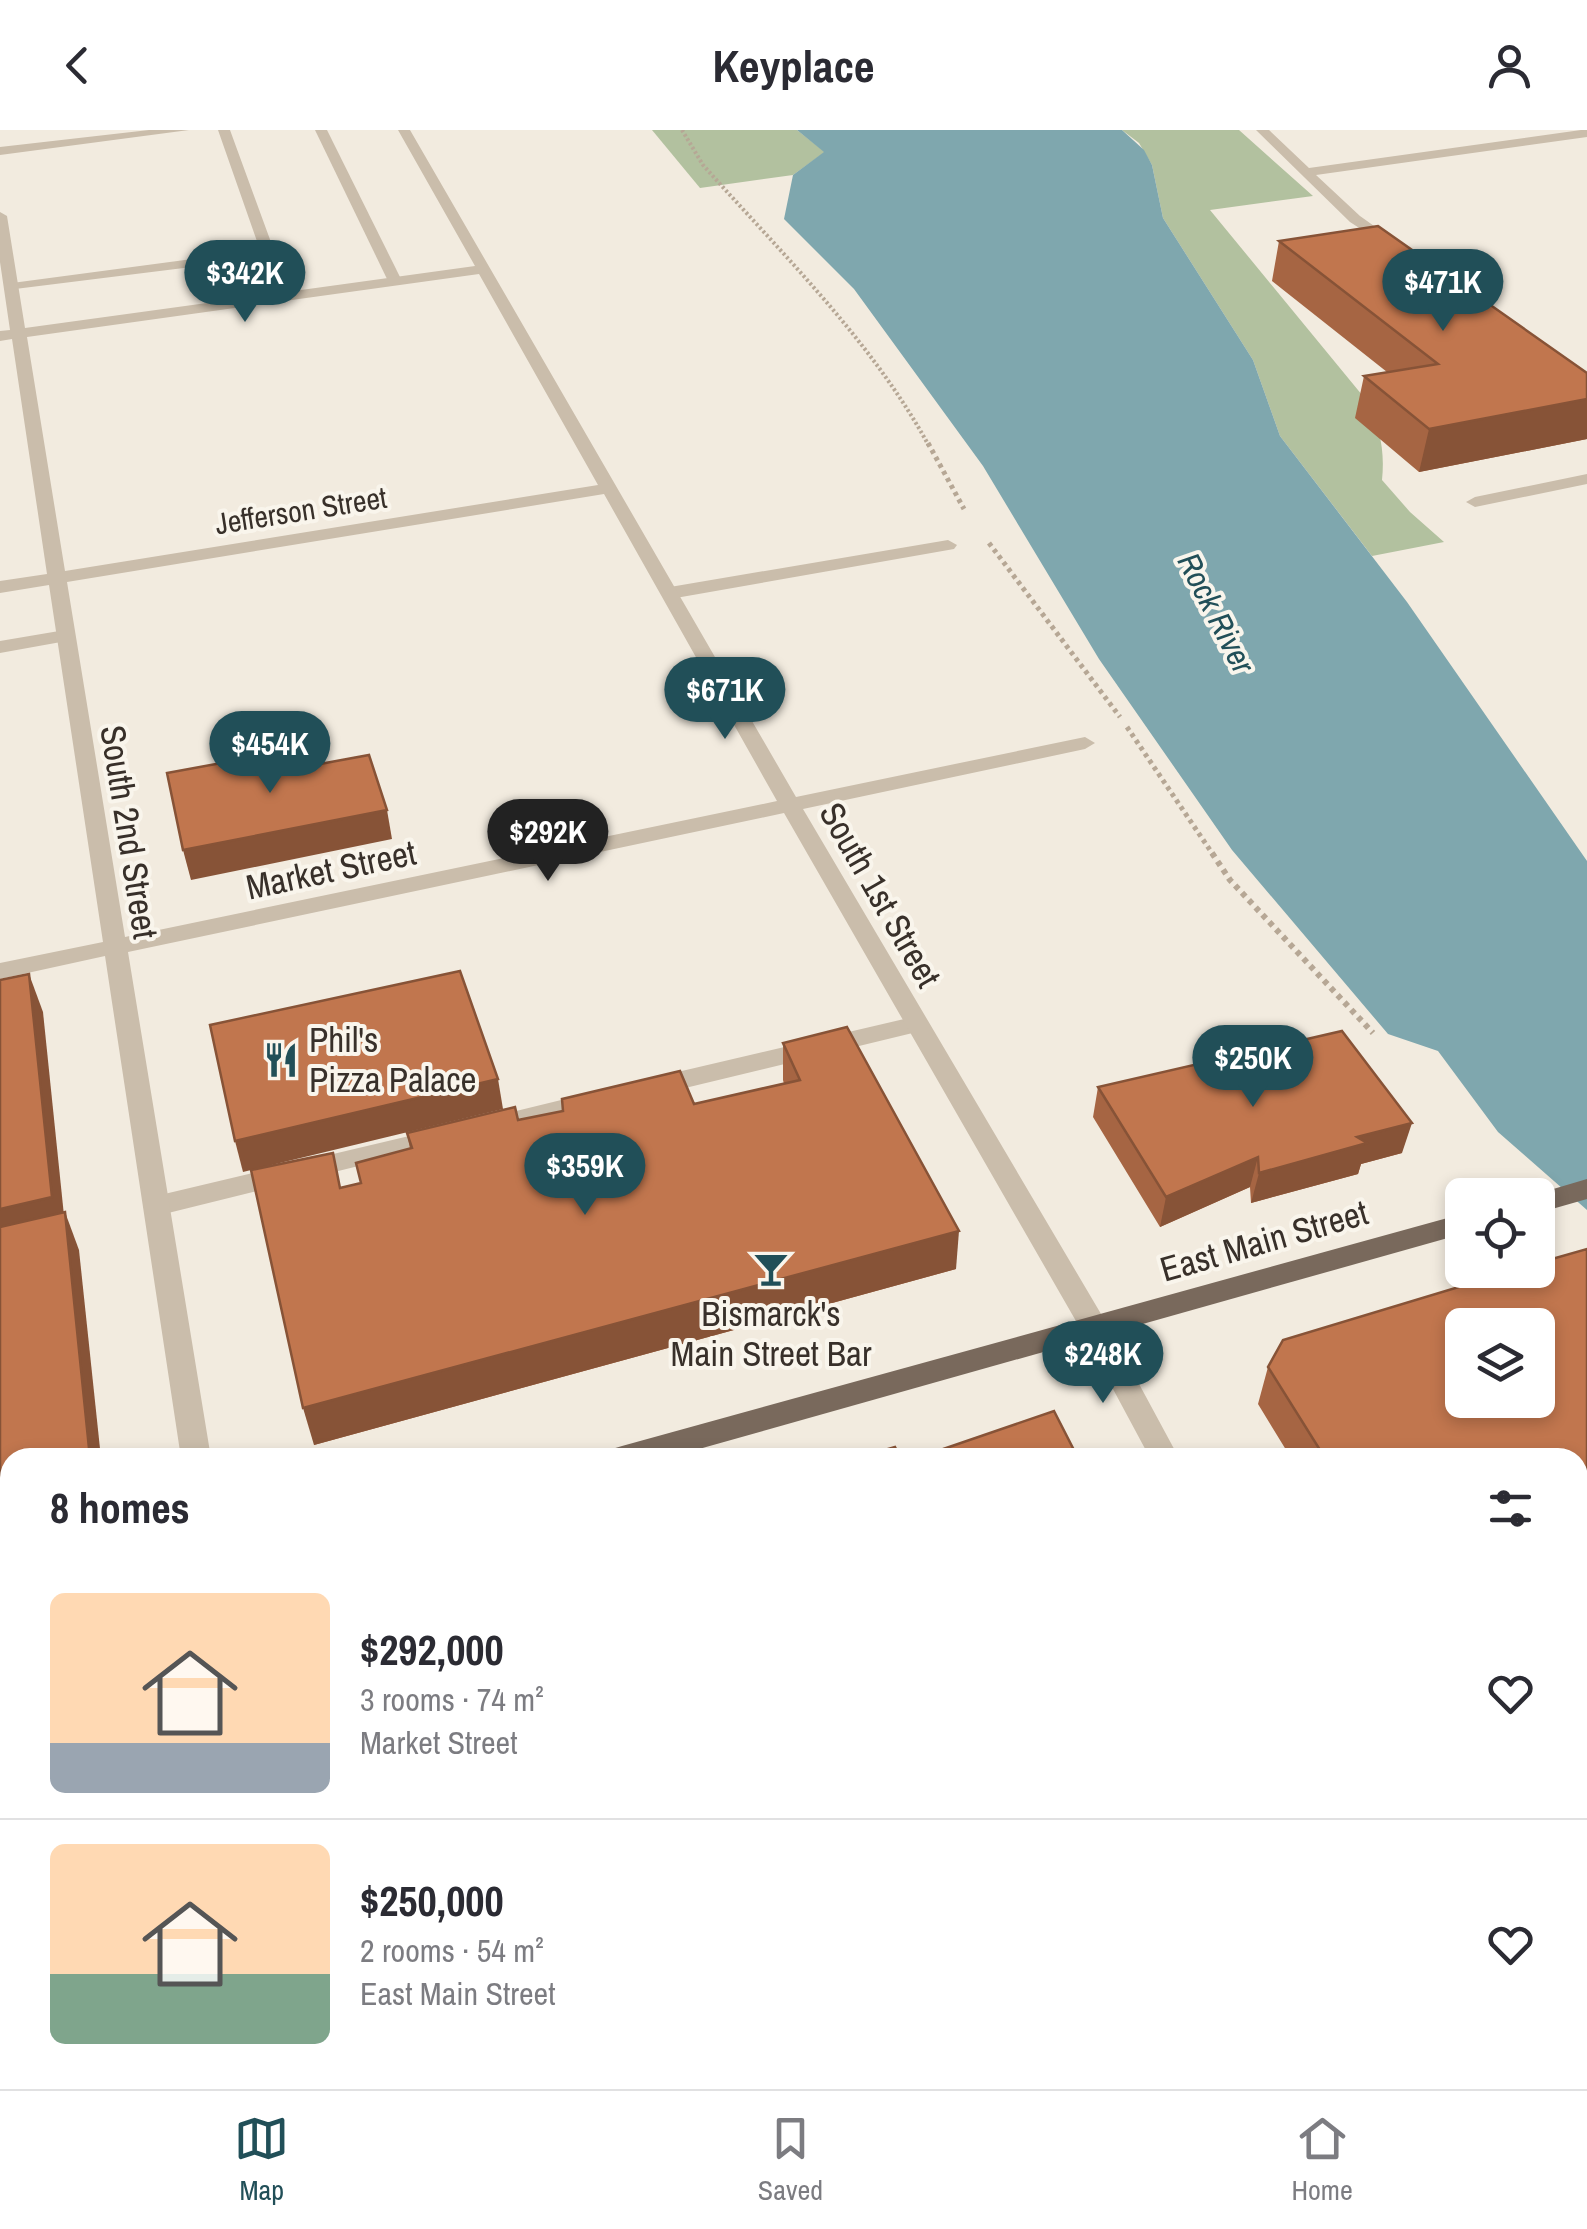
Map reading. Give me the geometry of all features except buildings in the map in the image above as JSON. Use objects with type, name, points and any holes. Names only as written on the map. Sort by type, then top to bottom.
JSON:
[{"type":"main road","points":[[1555,1198],[1587,1189]]},
{"type":"main road","name":"East Main Street","points":[[658,1448],[1445,1229]]},
{"type":"street","points":[[0,151],[183,130]]},
{"type":"street","points":[[224,130],[284,296]]},
{"type":"street","points":[[322,130],[394,281]]},
{"type":"street","name":"South 1st Street","points":[[404,130],[790,806],[1094,1327],[1160,1448]]},
{"type":"street","points":[[1262,130],[1355,218],[1402,252]]},
{"type":"street","points":[[1306,172],[1587,133]]},
{"type":"street","name":"South 2nd Street","points":[[0,216],[12,287],[9,334],[56,578],[194,1448]]},
{"type":"street","points":[[12,287],[268,253]]},
{"type":"street","points":[[9,334],[485,269]]},
{"type":"street","points":[[1475,502],[1587,479]]},
{"type":"street","name":"Jefferson Street","points":[[0,587],[610,488]]},
{"type":"street","points":[[670,593],[948,545]]},
{"type":"street","points":[[0,646],[65,636]]},
{"type":"street","name":"Market Street","points":[[0,971],[1085,743]]},
{"type":"street","points":[[156,1206],[917,1024]]},
{"type":"path","points":[[681,131],[722,187],[876,362],[909,408],[964,510]]},
{"type":"path","points":[[986,540],[1115,710],[1230,880],[1373,1033]]},
{"type":"green space","points":[[652,130],[797,130],[825,152],[793,175],[700,188]]},
{"type":"green space","points":[[1122,130],[1239,130],[1313,196],[1210,210],[1367,401],[1380,439],[1382,480],[1444,542],[1372,556],[1280,436],[1253,360],[1163,218],[1152,165],[1139,143]]},
{"type":"water","name":"Rock River","points":[[797,130],[1122,130],[1144,150],[1152,165],[1163,218],[1253,360],[1280,436],[1407,602],[1587,861],[1587,1210],[1498,1132],[1438,1051],[1388,1034],[1232,850],[1099,659],[983,466],[854,289],[784,219],[793,175],[824,152]]},
{"type":"place","name":"Phil's Pizza Palace","points":[[281,1060]]},
{"type":"place","name":"Bismarck's Main Street Bar","points":[[771,1269]]}]
